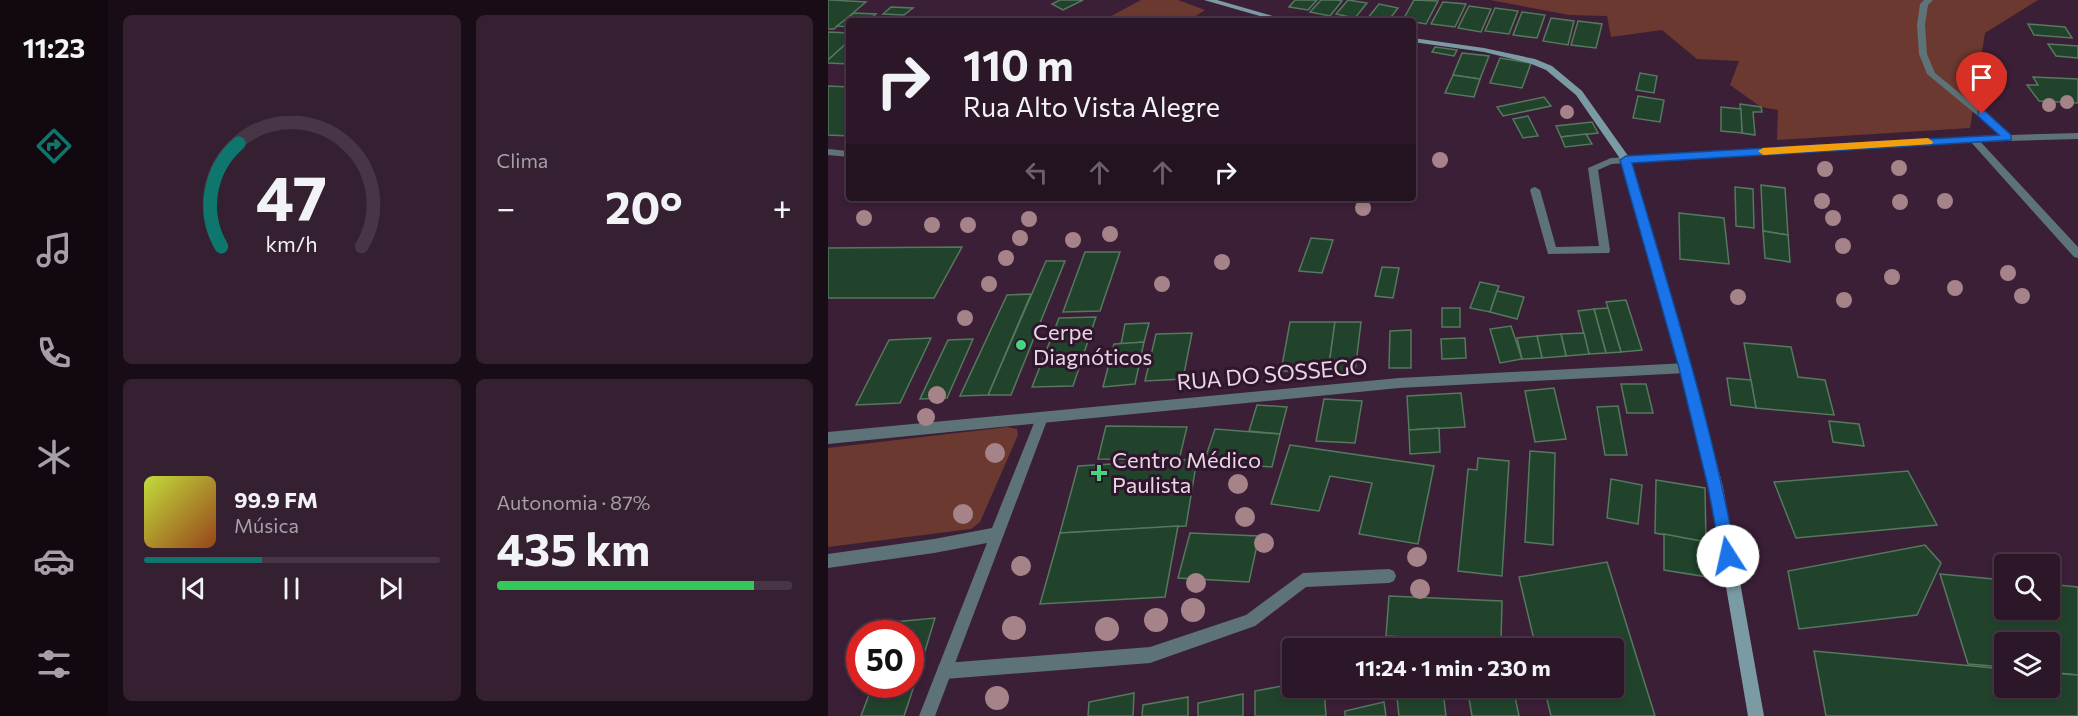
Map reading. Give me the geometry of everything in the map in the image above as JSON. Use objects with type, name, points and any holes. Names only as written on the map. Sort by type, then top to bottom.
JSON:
[{"type":"main road","points":[[1208,0],[1275,18]]},
{"type":"main road","points":[[1416,40],[1484,50],[1532,61],[1549,68],[1580,93],[1626,160],[1686,368],[1716,487],[1756,716]]},
{"type":"street","points":[[1929,0],[1924,4],[1921,25],[1923,54],[1931,74],[1982,114],[2008,138]]},
{"type":"street","points":[[1535,190],[1552,251],[1605,250],[1593,168],[1611,161],[1973,139],[2078,136]]},
{"type":"street","points":[[1973,139],[2078,254]]},
{"type":"street","points":[[828,152],[846,154]]},
{"type":"street","name":"RUA DO SOSSEGO","points":[[828,438],[1399,383],[1686,368]]},
{"type":"street","points":[[927,716],[1042,418]]},
{"type":"street","points":[[828,561],[934,546],[998,534]]},
{"type":"street","points":[[945,671],[1150,655],[1250,621],[1303,580],[1389,576]]},
{"type":"shaded area","points":[[1141,0],[1178,0],[1205,10],[1193,18],[1108,18]]},
{"type":"shaded area","points":[[1490,0],[2038,0],[1985,33],[1970,128],[1777,140],[1778,110],[1761,107],[1730,85],[1739,61],[1697,59],[1662,30],[1611,37],[1607,16],[1569,15]]},
{"type":"shaded area","points":[[1008,427],[1017,429],[1018,435],[980,522],[971,529],[828,547],[828,448]]},
{"type":"building","points":[[828,0],[866,2],[834,29],[828,29]]},
{"type":"building","points":[[1060,0],[1083,0],[1063,10],[1052,4]]},
{"type":"building","points":[[1295,0],[1317,0],[1308,10],[1289,7]]},
{"type":"building","points":[[1321,0],[1342,1],[1330,16],[1310,12]]},
{"type":"building","points":[[1348,0],[1367,3],[1355,18],[1336,14]]},
{"type":"building","points":[[1414,0],[1438,1],[1426,24],[1416,22],[1416,18],[1404,18]]},
{"type":"building","points":[[1443,2],[1466,4],[1455,27],[1431,24]]},
{"type":"building","points":[[1379,4],[1398,8],[1390,18],[1368,18]]},
{"type":"building","points":[[1469,6],[1491,9],[1481,32],[1458,28]]},
{"type":"building","points":[[891,7],[913,8],[904,15],[883,14]]},
{"type":"building","points":[[1495,8],[1518,11],[1509,34],[1485,31]]},
{"type":"building","points":[[1522,12],[1545,15],[1537,38],[1513,35]]},
{"type":"building","points":[[854,13],[876,14],[871,18],[847,18]]},
{"type":"building","points":[[1551,18],[1574,21],[1568,45],[1543,41]]},
{"type":"building","points":[[846,19],[846,27],[837,26]]},
{"type":"building","points":[[1578,21],[1602,24],[1596,48],[1571,45]]},
{"type":"building","points":[[2028,24],[2065,27],[2072,38],[2034,35]]},
{"type":"building","points":[[828,32],[846,33],[846,44],[828,60]]},
{"type":"building","points":[[846,44],[846,64],[828,63],[828,60]]},
{"type":"building","points":[[2048,44],[2078,46],[2078,58],[2056,56]]},
{"type":"building","points":[[1435,47],[1457,50],[1454,56],[1432,52]]},
{"type":"building","points":[[1462,53],[1489,56],[1480,79],[1453,75]]},
{"type":"building","points":[[1500,58],[1531,63],[1522,88],[1490,83]]},
{"type":"building","points":[[1640,73],[1657,76],[1654,93],[1636,90]]},
{"type":"building","points":[[1453,75],[1480,79],[1474,97],[1445,93]]},
{"type":"building","points":[[2033,77],[2078,79],[2078,103],[2039,101],[2027,85],[2038,85]]},
{"type":"building","points":[[828,86],[846,87],[846,136],[828,135]]},
{"type":"building","points":[[1638,96],[1664,100],[1660,122],[1633,118]]},
{"type":"building","points":[[1544,97],[1551,106],[1503,116],[1497,107]]},
{"type":"building","points":[[1740,104],[1761,107],[1762,112],[1753,112],[1755,135],[1742,133]]},
{"type":"building","points":[[1721,107],[1741,109],[1742,133],[1721,131]]},
{"type":"building","points":[[1528,116],[1538,136],[1523,138],[1513,119]]},
{"type":"building","points":[[1592,122],[1598,133],[1561,137],[1556,126]]},
{"type":"building","points":[[1586,134],[1592,144],[1565,147],[1561,137]]},
{"type":"building","points":[[1761,185],[1785,188],[1788,235],[1763,231]]},
{"type":"building","points":[[1735,187],[1753,189],[1754,228],[1736,226]]},
{"type":"building","points":[[1679,213],[1724,218],[1729,264],[1680,259]]},
{"type":"building","points":[[1763,231],[1788,235],[1790,262],[1765,258]]},
{"type":"building","points":[[1311,238],[1333,240],[1322,273],[1299,271]]},
{"type":"building","points":[[962,247],[934,298],[828,298],[828,248]]},
{"type":"building","points":[[1085,252],[1120,252],[1100,311],[1063,312]]},
{"type":"building","name":"Cerpe Diagnóticos","points":[[1046,261],[1065,261],[1011,395],[988,395]]},
{"type":"building","points":[[1382,267],[1399,268],[1393,298],[1375,296]]},
{"type":"building","points":[[1480,282],[1499,286],[1490,312],[1470,308]]},
{"type":"building","points":[[1497,291],[1524,297],[1517,319],[1490,312]]},
{"type":"building","points":[[1031,294],[988,395],[960,396],[1007,295]]},
{"type":"building","points":[[1626,300],[1642,350],[1621,352],[1606,302]]},
{"type":"building","points":[[1442,308],[1460,308],[1460,327],[1442,327]]},
{"type":"building","points":[[1608,308],[1621,352],[1606,353],[1594,309]]},
{"type":"building","points":[[1594,309],[1606,353],[1589,354],[1578,311]]},
{"type":"building","points":[[1096,317],[1073,386],[1032,387],[1059,318]]},
{"type":"building","points":[[1290,322],[1335,322],[1328,372],[1281,371]]},
{"type":"building","points":[[1335,322],[1361,322],[1355,372],[1328,372]]},
{"type":"building","points":[[1149,323],[1144,342],[1121,344],[1125,324]]},
{"type":"building","points":[[1511,326],[1522,359],[1500,363],[1490,329]]},
{"type":"building","points":[[1411,330],[1411,368],[1389,368],[1390,331]]},
{"type":"building","points":[[1192,333],[1183,379],[1145,381],[1156,334]]},
{"type":"building","points":[[1584,333],[1589,354],[1566,356],[1561,334]]},
{"type":"building","points":[[1561,334],[1566,356],[1542,358],[1537,336]]},
{"type":"building","points":[[1537,336],[1542,358],[1522,359],[1517,338]]},
{"type":"building","points":[[931,338],[900,403],[856,405],[889,340]]},
{"type":"building","points":[[1465,338],[1466,358],[1442,359],[1441,339]]},
{"type":"building","points":[[973,339],[947,398],[920,399],[948,340]]},
{"type":"building","points":[[1144,342],[1135,384],[1103,387],[1114,344]]},
{"type":"building","points":[[1744,343],[1791,347],[1798,377],[1825,380],[1834,415],[1756,408]]},
{"type":"building","points":[[1727,378],[1751,380],[1756,408],[1731,405]]},
{"type":"building","points":[[1621,384],[1646,384],[1653,413],[1627,413]]},
{"type":"building","points":[[1554,388],[1566,439],[1535,442],[1525,391]]},
{"type":"building","points":[[1461,393],[1465,427],[1409,430],[1407,396]]},
{"type":"building","points":[[1324,399],[1362,401],[1355,443],[1316,441]]},
{"type":"building","points":[[1257,405],[1287,407],[1280,434],[1249,431]]},
{"type":"building","points":[[1618,406],[1627,455],[1605,455],[1597,407]]},
{"type":"building","points":[[1829,421],[1859,424],[1864,446],[1833,442]]},
{"type":"building","points":[[1106,426],[1187,427],[1179,460],[1098,459]]},
{"type":"building","points":[[1439,428],[1440,452],[1410,454],[1409,430]]},
{"type":"building","points":[[1215,429],[1280,434],[1272,467],[1204,462]]},
{"type":"building","points":[[1290,445],[1434,466],[1418,544],[1359,534],[1372,483],[1330,476],[1319,511],[1271,504]]},
{"type":"building","points":[[1530,451],[1555,453],[1553,545],[1525,542]]},
{"type":"building","points":[[1478,458],[1509,461],[1502,576],[1458,571],[1468,469],[1477,470]]},
{"type":"building","points":[[1197,459],[1186,526],[1060,533],[1078,466]]},
{"type":"building","points":[[1908,471],[1937,525],[1796,538],[1774,482]]},
{"type":"building","points":[[1611,479],[1642,485],[1638,524],[1607,518]]},
{"type":"building","points":[[1656,480],[1705,488],[1706,542],[1655,533]]},
{"type":"building","points":[[1178,526],[1165,597],[1040,604],[1060,533]]},
{"type":"building","points":[[1190,533],[1259,536],[1249,582],[1178,578]]},
{"type":"building","points":[[1664,534],[1706,542],[1708,577],[1664,570]]},
{"type":"building","points":[[1925,545],[1941,563],[1917,615],[1799,629],[1788,571]]},
{"type":"building","points":[[1607,562],[1655,716],[1551,716],[1547,698],[1624,698],[1624,638],[1534,638],[1519,577]]},
{"type":"building","points":[[1940,574],[1994,579],[1994,620],[2060,620],[2060,585],[2078,587],[2078,675],[2060,673],[2060,632],[1994,632],[1994,666],[1968,664]]},
{"type":"building","points":[[1389,596],[1502,601],[1501,638],[1386,636]]},
{"type":"building","points":[[935,618],[924,654],[924,620],[914,620]]},
{"type":"building","points":[[1814,651],[1994,668],[1994,698],[2060,698],[2060,674],[2078,675],[2078,716],[1826,716]]},
{"type":"building","points":[[1282,686],[1282,698],[1325,698],[1326,716],[1255,716],[1255,691]]},
{"type":"building","points":[[1134,693],[1133,716],[1088,716],[1089,702]]},
{"type":"building","points":[[1243,694],[1243,716],[1198,716],[1198,703]]},
{"type":"building","points":[[1188,697],[1188,716],[1142,716],[1143,705]]},
{"type":"building","points":[[868,698],[910,698],[904,716],[861,716]]},
{"type":"building","points":[[1397,698],[1444,698],[1446,716],[1399,716]]},
{"type":"building","points":[[1469,698],[1515,698],[1519,716],[1472,716]]},
{"type":"building","points":[[1384,702],[1386,716],[1345,716],[1345,711]]},
{"type":"slow traffic","points":[[1763,151],[1928,142]]},
{"type":"place","name":"Cerpe Diagnóticos","points":[[1021,345]]},
{"type":"place","name":"Centro Médico Paulista","points":[[1099,473]]},
{"type":"route","points":[[1728,556],[1716,487],[1686,368],[1626,160],[2008,138],[1982,114]]}]
